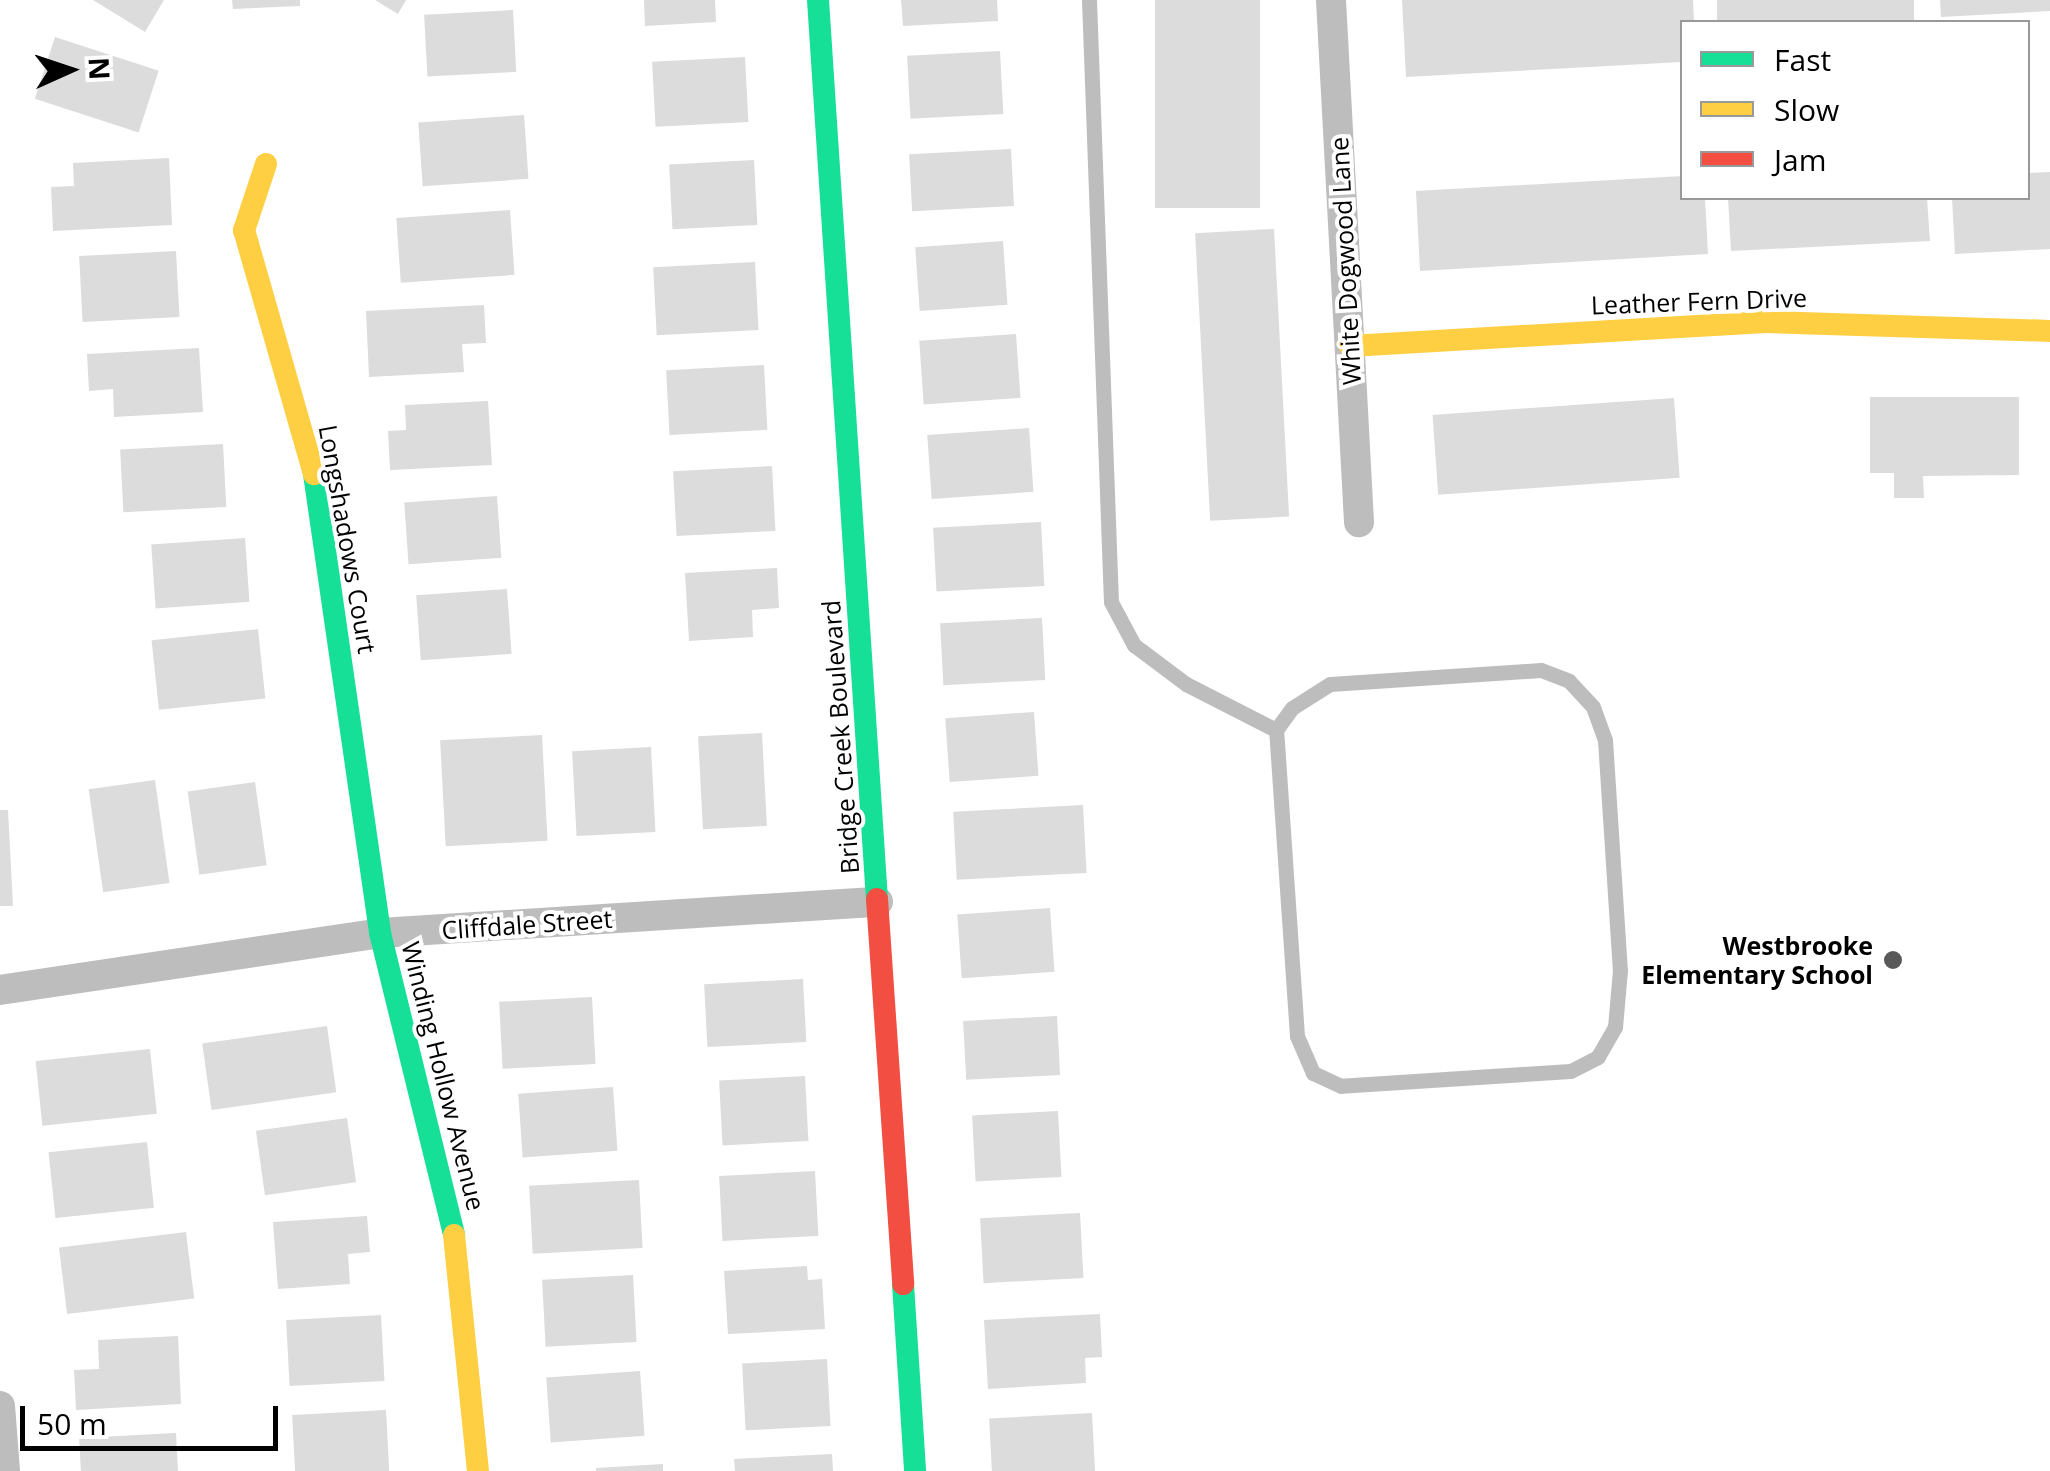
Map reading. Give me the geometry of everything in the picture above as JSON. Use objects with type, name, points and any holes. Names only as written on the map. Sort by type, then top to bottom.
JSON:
[{"type":"street","name":"Bridge Creek Boulevard","points":[[818,0],[915,1471]]},
{"type":"street","name":"White Dogwood Lane","points":[[1331,0],[1359,522]]},
{"type":"street","name":"Longshadows Court","points":[[266,164],[244,230],[313,466],[380,934]]},
{"type":"street","name":"Leather Fern Drive","points":[[1350,346],[1766,322],[2050,331]]},
{"type":"street","name":"Cliffdale Street","points":[[0,990],[380,934],[878,902]]},
{"type":"street","name":"Winding Hollow Avenue","points":[[380,934],[451,1201],[478,1471]]},
{"type":"street","points":[[0,1406],[5,1471]]},
{"type":"lane","points":[[1089,0],[1111,602],[1134,645],[1186,684],[1276,730]]},
{"type":"lane","points":[[1541,670],[1569,680],[1593,707],[1605,740],[1620,970],[1615,1027],[1598,1057],[1570,1071],[1342,1086],[1313,1073],[1297,1036],[1276,730],[1292,708],[1330,684],[1541,670]]},
{"type":"building","points":[[93,0],[164,0],[145,32]]},
{"type":"building","points":[[232,0],[300,0],[300,6],[233,9]]},
{"type":"building","points":[[375,0],[406,0],[398,14]]},
{"type":"building","points":[[644,0],[715,0],[716,22],[645,26]]},
{"type":"building","points":[[901,0],[997,0],[998,21],[903,26]]},
{"type":"building","points":[[1155,0],[1260,0],[1260,208],[1155,208]]},
{"type":"building","points":[[1402,0],[1693,0],[1694,20],[1680,20],[1680,62],[1406,77]]},
{"type":"building","points":[[1717,0],[1914,0],[1914,20],[1717,20]]},
{"type":"building","points":[[1940,0],[2050,0],[2050,11],[1941,17]]},
{"type":"building","points":[[513,10],[516,72],[427,77],[424,15]]},
{"type":"building","points":[[55,37],[159,71],[139,133],[35,99]]},
{"type":"building","points":[[1000,51],[1003,114],[910,119],[907,56]]},
{"type":"building","points":[[745,57],[748,122],[656,127],[652,62]]},
{"type":"building","points":[[524,115],[528,179],[423,186],[418,122]]},
{"type":"building","points":[[1011,149],[1014,206],[912,211],[909,154]]},
{"type":"building","points":[[169,158],[172,225],[53,231],[51,187],[74,186],[73,163]]},
{"type":"building","points":[[754,160],[757,225],[673,229],[669,164]]},
{"type":"building","points":[[2050,172],[2050,249],[1955,254],[1952,200],[2030,200],[2030,173]]},
{"type":"building","points":[[1680,176],[1680,200],[1705,200],[1708,254],[1420,271],[1416,191]]},
{"type":"building","points":[[1728,200],[1927,200],[1930,241],[1731,251]]},
{"type":"building","points":[[510,210],[515,275],[401,283],[396,218]]},
{"type":"building","points":[[1274,229],[1289,517],[1210,521],[1195,233]]},
{"type":"building","points":[[1003,241],[1007,305],[920,311],[915,247]]},
{"type":"building","points":[[176,251],[179,317],[83,322],[79,256]]},
{"type":"building","points":[[755,262],[759,330],[657,335],[653,267]]},
{"type":"building","points":[[484,305],[486,343],[462,344],[464,372],[369,377],[366,311]]},
{"type":"building","points":[[1016,334],[1020,398],[924,405],[919,341]]},
{"type":"building","points":[[199,348],[203,412],[114,417],[113,389],[89,391],[87,354]]},
{"type":"building","points":[[764,365],[767,430],[670,435],[666,370]]},
{"type":"building","points":[[1870,397],[2019,397],[2019,475],[1923,476],[1924,498],[1894,498],[1894,473],[1870,473]]},
{"type":"building","points":[[1674,398],[1680,478],[1438,495],[1433,415]]},
{"type":"building","points":[[488,401],[492,465],[390,470],[388,431],[406,430],[405,405]]},
{"type":"building","points":[[1029,428],[1033,492],[932,499],[927,435]]},
{"type":"building","points":[[223,444],[226,507],[123,512],[120,449]]},
{"type":"building","points":[[772,466],[775,531],[677,536],[673,471]]},
{"type":"building","points":[[497,496],[501,558],[409,564],[404,502]]},
{"type":"building","points":[[1041,522],[1044,586],[936,592],[933,528]]},
{"type":"building","points":[[245,538],[249,602],[156,608],[151,545]]},
{"type":"building","points":[[777,568],[779,608],[752,610],[753,637],[689,641],[685,573]]},
{"type":"building","points":[[507,589],[512,654],[421,660],[416,595]]},
{"type":"building","points":[[1042,618],[1045,680],[943,685],[940,623]]},
{"type":"building","points":[[258,629],[265,699],[159,710],[152,640]]},
{"type":"building","points":[[1034,712],[1038,776],[950,782],[945,718]]},
{"type":"building","points":[[762,733],[767,826],[703,829],[698,736]]},
{"type":"building","points":[[542,735],[548,841],[446,846],[440,740]]},
{"type":"building","points":[[651,747],[655,832],[577,836],[572,751]]},
{"type":"building","points":[[155,780],[169,883],[103,892],[89,789]]},
{"type":"building","points":[[255,782],[267,865],[199,875],[188,791]]},
{"type":"building","points":[[1083,805],[1087,873],[957,880],[953,812]]},
{"type":"building","points":[[0,810],[8,810],[13,906],[0,906]]},
{"type":"building","points":[[1050,908],[1054,972],[962,978],[957,914]]},
{"type":"building","points":[[803,979],[806,1042],[707,1047],[704,984]]},
{"type":"building","points":[[592,997],[596,1064],[503,1069],[499,1002]]},
{"type":"building","points":[[1057,1016],[1060,1075],[966,1080],[963,1021]]},
{"type":"building","points":[[327,1026],[336,1092],[212,1110],[202,1044]]},
{"type":"building","points":[[150,1049],[157,1114],[42,1126],[36,1061]]},
{"type":"building","points":[[805,1076],[808,1141],[723,1145],[719,1081]]},
{"type":"building","points":[[613,1087],[617,1151],[523,1157],[518,1094]]},
{"type":"building","points":[[1058,1111],[1061,1177],[976,1181],[972,1116]]},
{"type":"building","points":[[347,1118],[356,1182],[265,1195],[256,1131]]},
{"type":"building","points":[[147,1142],[154,1208],[55,1218],[49,1152]]},
{"type":"building","points":[[815,1171],[818,1236],[723,1241],[719,1176]]},
{"type":"building","points":[[639,1180],[643,1248],[533,1254],[529,1186]]},
{"type":"building","points":[[1080,1213],[1083,1278],[984,1283],[980,1218]]},
{"type":"building","points":[[367,1216],[370,1252],[348,1254],[350,1284],[278,1289],[273,1222]]},
{"type":"building","points":[[186,1232],[194,1299],[67,1314],[59,1248]]},
{"type":"building","points":[[807,1266],[808,1280],[822,1279],[825,1329],[728,1334],[724,1271]]},
{"type":"building","points":[[633,1275],[637,1342],[546,1347],[542,1280]]},
{"type":"building","points":[[1100,1314],[1102,1357],[1085,1358],[1086,1383],[988,1389],[984,1320]]},
{"type":"building","points":[[381,1315],[384,1381],[290,1386],[286,1320]]},
{"type":"building","points":[[178,1336],[181,1404],[76,1410],[74,1370],[99,1369],[98,1340]]},
{"type":"building","points":[[827,1359],[831,1426],[746,1430],[742,1363]]},
{"type":"building","points":[[640,1371],[645,1436],[551,1442],[546,1378]]},
{"type":"building","points":[[386,1410],[389,1471],[295,1471],[292,1415]]},
{"type":"building","points":[[1092,1413],[1095,1471],[992,1471],[989,1418]]},
{"type":"building","points":[[176,1433],[178,1471],[81,1471],[79,1438]]},
{"type":"building","points":[[832,1454],[833,1471],[735,1471],[734,1459]]},
{"type":"building","points":[[663,1464],[663,1471],[596,1471],[596,1468]]},
{"type":"traffic: fast","points":[[818,0],[877,899]]},
{"type":"traffic: fast","points":[[314,474],[380,933],[454,1235]]},
{"type":"traffic: fast","points":[[903,1284],[915,1471]]},
{"type":"traffic: slow","points":[[266,164],[244,230],[314,474]]},
{"type":"traffic: slow","points":[[1350,346],[1766,322],[2050,331]]},
{"type":"traffic: slow","points":[[454,1235],[478,1471]]},
{"type":"traffic: jam","points":[[877,899],[903,1284]]},
{"type":"place","name":"Westbrooke Elementary School","points":[[1893,960]]}]
